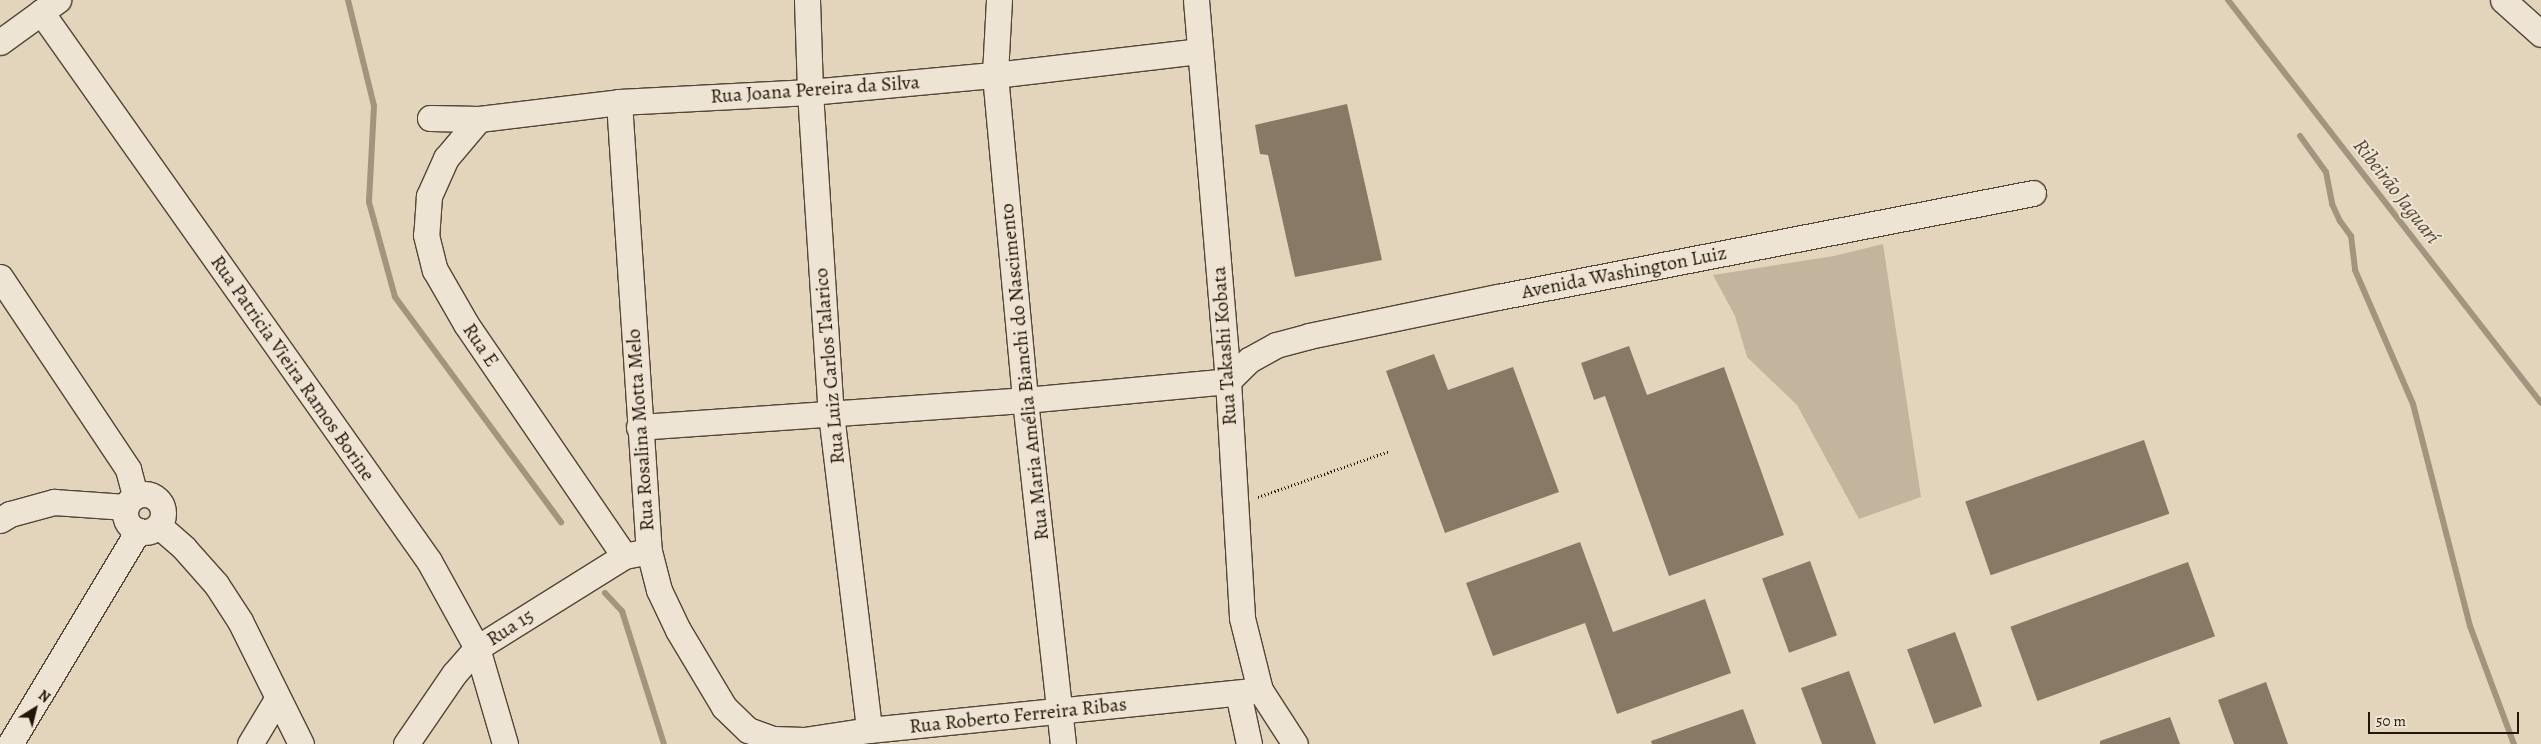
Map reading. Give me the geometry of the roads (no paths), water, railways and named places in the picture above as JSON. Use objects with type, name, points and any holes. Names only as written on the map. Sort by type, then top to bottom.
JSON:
[{"type":"street","name":"Rua Luiz Carlos Talarico","points":[[806,0],[810,92],[831,414],[870,730]]},
{"type":"street","name":"Rua Maria Amélia Bianchi do Nascimento","points":[[999,0],[995,75],[1025,400],[1061,709],[1063,744]]},
{"type":"street","name":"Rua Takashi Kobata","points":[[1196,0],[1228,381],[1242,618],[1249,691],[1249,744]]},
{"type":"street","points":[[2503,0],[2541,34]]},
{"type":"street","points":[[0,42],[50,6]]},
{"type":"street","name":"Rua Patricia Vieira Ramos Borine","points":[[50,6],[429,561],[477,648],[506,744]]},
{"type":"street","name":"Rua Joana Pereira da Silva","points":[[430,118],[479,119],[619,102],[810,92],[995,75],[1199,51]]},
{"type":"street","name":"Rua Rosalina Motta Melo","points":[[619,102],[639,427],[649,551],[659,590],[678,630],[724,707],[748,730]]},
{"type":"street","name":"Rua E","points":[[479,119],[446,158],[429,196],[426,234],[435,270],[466,324],[624,556]]},
{"type":"street","name":"Avenida Washington Luiz","points":[[1228,381],[1249,360],[1276,345],[1309,336],[1498,297],[2033,193]]},
{"type":"street","points":[[0,276],[128,469],[131,502],[127,522],[148,528],[184,548],[216,584],[240,621],[277,699],[301,744]]},
{"type":"street","points":[[639,427],[1025,400],[1228,381]]},
{"type":"street","points":[[0,520],[10,514],[54,502],[131,502],[143,494],[157,499],[163,512],[148,528],[10,744]]},
{"type":"street","name":"Rua 15","points":[[406,744],[454,674],[477,648],[624,556],[649,551]]},
{"type":"street","points":[[1249,691],[1295,744]]},
{"type":"street","name":"Rua Roberto Ferreira Ribas","points":[[748,730],[773,740],[804,740],[870,730],[1249,691]]},
{"type":"street","points":[[250,744],[277,699]]},
{"type":"waterway","points":[[348,0],[374,106],[369,202],[395,297],[561,522]]},
{"type":"waterway","name":"Ribeirão Jaguarí","points":[[2228,0],[2541,403]]},
{"type":"waterway","points":[[2300,136],[2326,172],[2332,204],[2340,221],[2351,236],[2355,270],[2413,404],[2470,626],[2514,744]]},
{"type":"waterway","points":[[605,593],[622,611],[664,744]]}]
